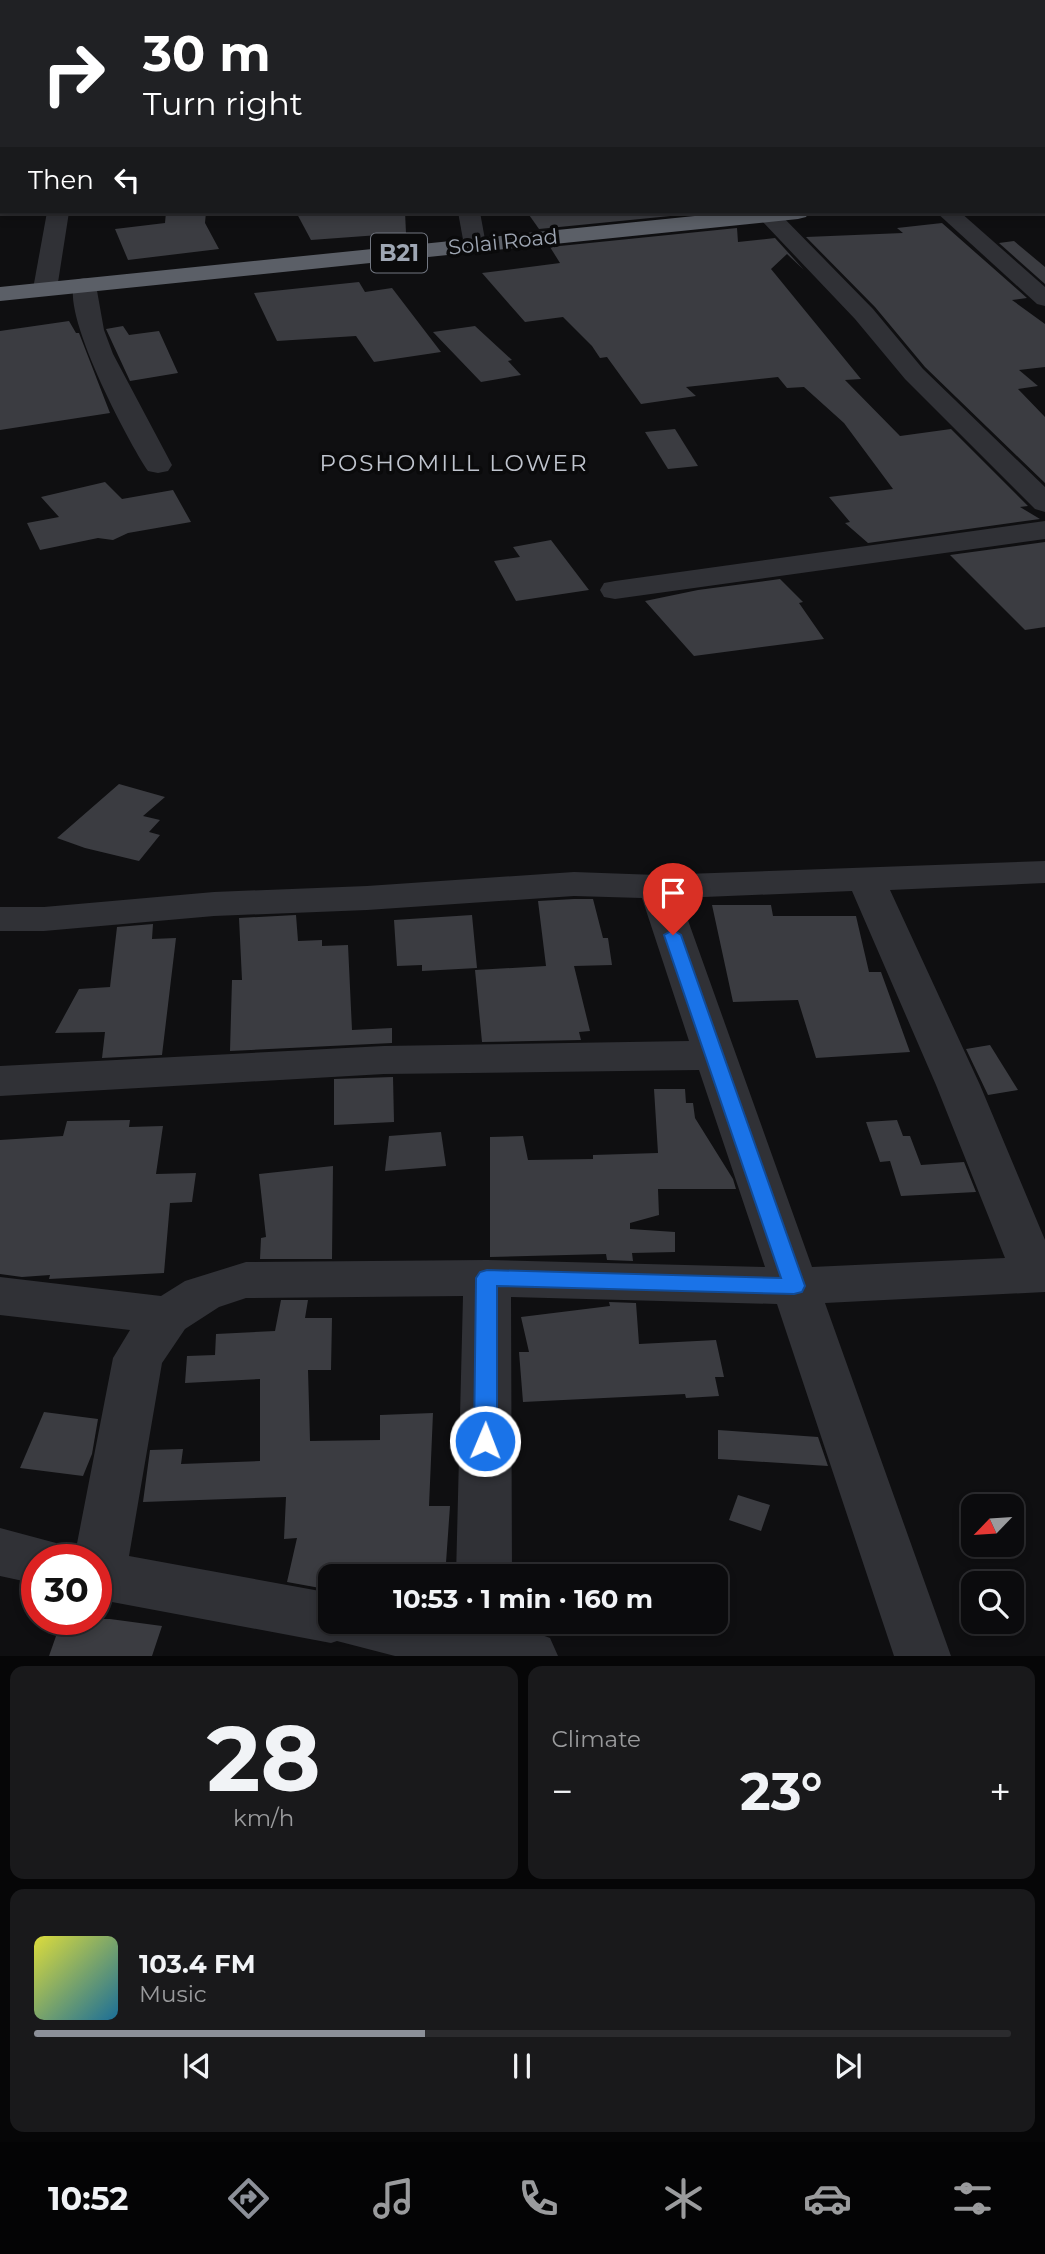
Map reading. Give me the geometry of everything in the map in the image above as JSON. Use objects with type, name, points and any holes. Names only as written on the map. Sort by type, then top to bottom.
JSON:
[{"type":"highway","name":"Solai Road","points":[[0,294],[768,214]]},
{"type":"street","points":[[46,289],[58,214]]},
{"type":"street","points":[[469,214],[475,245]]},
{"type":"street","points":[[768,214],[864,314],[914,374],[1045,503]]},
{"type":"street","points":[[949,214],[1045,299]]},
{"type":"street","points":[[84,285],[84,305],[113,379],[158,465]]},
{"type":"street","points":[[615,590],[1045,530]]},
{"type":"street","points":[[0,919],[44,919],[214,904],[367,898],[574,884],[657,887],[1045,872]]},
{"type":"street","points":[[103,1544],[138,1357],[168,1316],[202,1294],[246,1280],[487,1278],[794,1286],[1040,1275],[866,878]]},
{"type":"street","points":[[657,887],[923,1656]]},
{"type":"street","points":[[0,1081],[384,1060],[713,1055]]},
{"type":"street","points":[[484,1564],[487,1278]]},
{"type":"street","points":[[0,1296],[168,1316]]},
{"type":"street","points":[[0,1552],[21,1557]]},
{"type":"street","points":[[112,1577],[318,1616]]},
{"type":"street","points":[[446,1634],[499,1641]]},
{"type":"building","points":[[166,214],[206,214],[205,223],[219,249],[128,260],[115,229],[165,223]]},
{"type":"building","points":[[297,214],[405,214],[406,233],[311,240]]},
{"type":"building","points":[[528,214],[691,214],[539,229]]},
{"type":"building","points":[[942,223],[1027,298],[1012,300],[1045,324],[1045,367],[1019,370],[1038,386],[1018,389],[1045,417],[1045,483],[925,367],[875,307],[806,237],[903,233],[897,228]]},
{"type":"building","points":[[737,228],[738,242],[775,238],[804,270],[787,254],[771,269],[861,379],[845,380],[900,436],[951,429],[1028,506],[1020,507],[1040,519],[868,543],[845,523],[850,522],[829,497],[893,489],[844,423],[804,387],[787,388],[778,377],[686,387],[696,396],[641,404],[607,357],[600,358],[592,346],[563,317],[525,322],[482,273],[560,263],[550,247]]},
{"type":"building","points":[[1014,241],[1045,267],[1045,284],[999,243]]},
{"type":"building","points":[[359,282],[365,292],[392,288],[441,352],[374,362],[356,336],[277,341],[254,293]]},
{"type":"building","points":[[69,321],[76,333],[79,333],[110,413],[0,430],[0,331]]},
{"type":"building","points":[[123,326],[129,335],[159,331],[178,373],[130,381],[106,329]]},
{"type":"building","points":[[475,326],[512,360],[508,361],[521,375],[481,382],[433,332]]},
{"type":"building","points":[[675,429],[698,466],[668,469],[645,432]]},
{"type":"building","points":[[105,482],[122,499],[173,490],[191,522],[128,533],[113,540],[98,538],[40,550],[27,523],[59,517],[41,497]]},
{"type":"building","points":[[551,540],[589,590],[516,601],[494,561],[520,557],[513,547]]},
{"type":"building","points":[[1045,542],[1045,627],[1025,630],[950,555]]},
{"type":"building","points":[[780,579],[803,602],[799,603],[824,639],[694,656],[645,601],[698,590]]},
{"type":"building","points":[[119,784],[165,797],[143,816],[160,820],[149,832],[160,835],[139,861],[57,838]]},
{"type":"building","points":[[593,899],[603,938],[608,938],[612,965],[574,966],[590,1031],[579,1032],[581,1040],[482,1042],[475,970],[546,966],[538,901]]},
{"type":"building","points":[[712,905],[771,905],[773,916],[856,916],[869,972],[881,972],[910,1052],[816,1058],[798,1000],[733,1002]]},
{"type":"building","points":[[296,915],[298,941],[322,940],[322,946],[348,945],[352,1030],[392,1028],[392,1043],[230,1051],[232,980],[242,980],[239,918]]},
{"type":"building","points":[[472,915],[477,968],[422,971],[422,965],[397,966],[394,920]]},
{"type":"building","points":[[153,924],[152,939],[176,938],[162,1055],[102,1058],[105,1032],[55,1033],[79,989],[110,987],[117,927]]},
{"type":"building","points":[[990,1045],[1018,1090],[988,1095],[966,1049]]},
{"type":"building","points":[[393,1077],[394,1122],[334,1125],[334,1079]]},
{"type":"building","points":[[654,1089],[685,1089],[686,1103],[693,1103],[695,1118],[733,1179],[736,1189],[658,1189],[659,1215],[630,1223],[630,1229],[675,1232],[675,1252],[632,1253],[633,1261],[607,1260],[606,1254],[490,1257],[490,1137],[523,1136],[528,1160],[593,1159],[593,1155],[658,1153]]},
{"type":"building","points":[[130,1120],[129,1127],[163,1126],[156,1174],[196,1173],[192,1202],[170,1203],[164,1273],[49,1279],[50,1275],[22,1277],[0,1274],[0,1140],[63,1136],[67,1121]]},
{"type":"building","points":[[897,1120],[903,1136],[910,1136],[921,1165],[964,1162],[976,1192],[901,1196],[890,1161],[880,1162],[866,1122]]},
{"type":"building","points":[[441,1132],[446,1166],[385,1171],[389,1136]]},
{"type":"building","points":[[333,1166],[332,1259],[260,1259],[261,1238],[266,1237],[259,1174]]},
{"type":"building","points":[[281,1300],[308,1300],[305,1318],[332,1318],[331,1370],[308,1370],[310,1441],[380,1440],[380,1415],[433,1413],[429,1506],[450,1506],[446,1564],[318,1564],[318,1588],[287,1582],[297,1538],[284,1539],[286,1497],[143,1502],[150,1450],[183,1449],[181,1464],[260,1461],[260,1379],[185,1383],[187,1356],[215,1355],[216,1334],[275,1331]]},
{"type":"building","points":[[609,1302],[636,1303],[639,1344],[716,1340],[724,1377],[715,1377],[719,1396],[686,1398],[685,1394],[523,1402],[519,1352],[529,1352],[521,1317],[610,1306]]},
{"type":"building","points":[[44,1412],[98,1419],[92,1454],[83,1476],[20,1468]]},
{"type":"building","points":[[718,1430],[818,1437],[828,1466],[718,1459]]},
{"type":"building","points":[[738,1495],[770,1505],[761,1531],[729,1520]]},
{"type":"building","points":[[112,1619],[162,1626],[152,1656],[49,1656],[56,1635],[112,1635]]},
{"type":"district","name":"POSHOMILL LOWER","points":[[454,463]]},
{"type":"route","points":[[485,1441],[487,1278],[794,1286],[673,935]]}]
